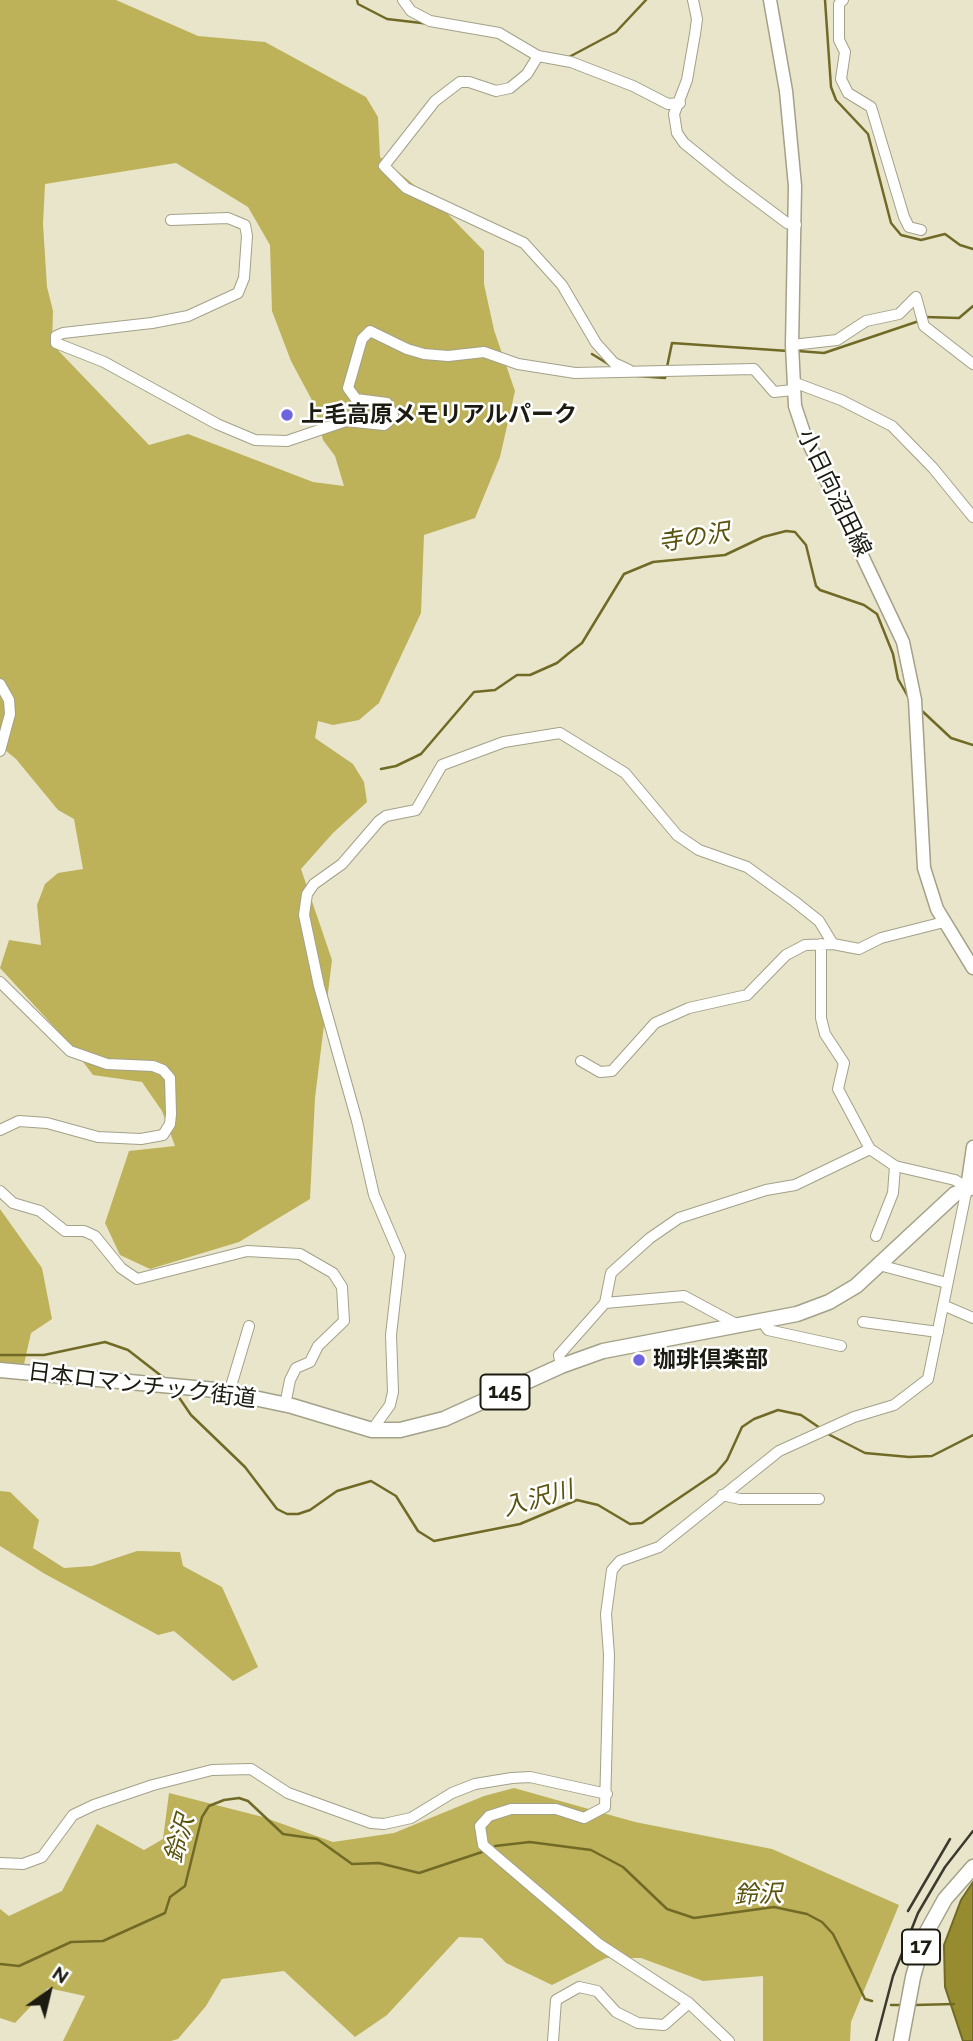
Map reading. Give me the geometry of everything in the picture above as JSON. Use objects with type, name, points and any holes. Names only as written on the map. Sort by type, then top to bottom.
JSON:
[{"type":"highway","name":"日本ロマンチック街道","points":[[0,1370],[229,1393],[285,1405],[372,1430],[400,1430],[444,1419],[561,1366],[603,1351],[796,1314],[829,1302],[856,1286],[947,1200],[970,1188]]},
{"type":"highway","name":"17","points":[[901,2041],[913,1977],[924,1937],[945,1899],[973,1867]]},
{"type":"main road","name":"小日向沼田線","points":[[770,0],[786,92],[796,225],[793,386],[804,433],[904,642],[915,700],[924,868],[932,897],[944,922],[969,956],[973,968]]},
{"type":"main road","points":[[970,1188],[973,1147]]},
{"type":"street","points":[[403,0],[411,11],[430,21],[499,33],[538,56],[571,62],[633,86],[668,104],[680,103]]},
{"type":"street","points":[[693,0],[697,19],[695,34],[673,124],[684,143],[787,223],[796,225]]},
{"type":"street","points":[[843,0],[839,4],[839,40],[845,52],[841,79],[848,93],[871,107],[892,189],[909,227],[921,230]]},
{"type":"street","points":[[538,56],[527,74],[510,88],[496,91],[469,82],[460,82],[435,101],[384,166],[412,192],[428,196],[462,215],[524,243],[562,285],[596,343],[614,363],[629,370]]},
{"type":"street","points":[[171,220],[228,218],[245,225],[247,236],[244,278],[238,293],[188,316],[63,333],[55,336],[56,342],[104,362],[237,434],[255,440],[287,440],[346,421],[384,425],[393,415],[387,403],[356,398],[348,387],[362,339],[370,331],[424,354],[448,356],[484,352],[518,364],[575,373],[754,369],[774,392],[793,386],[841,400],[892,426],[933,468],[973,517]]},
{"type":"street","points":[[792,345],[837,340],[866,321],[899,314],[916,297],[924,326],[973,364]]},
{"type":"street","points":[[0,684],[9,700],[10,714],[0,751]]},
{"type":"street","points":[[372,1430],[390,1405],[393,1392],[391,1335],[400,1256],[374,1195],[357,1121],[319,986],[304,915],[307,894],[314,884],[342,864],[379,821],[386,816],[416,810],[442,765],[504,742],[560,733],[625,773],[677,835],[699,850],[747,867],[820,921],[833,944]]},
{"type":"street","points":[[581,1061],[600,1072],[612,1071],[636,1040],[666,1016],[747,995],[786,955],[805,945],[833,944],[859,949],[881,938],[944,922]]},
{"type":"street","points":[[729,2041],[689,2003],[599,1944],[483,1845],[480,1826],[489,1815],[532,1807],[556,1809],[584,1818],[605,1807],[609,1655],[606,1614],[612,1570],[620,1561],[659,1547],[779,1451],[823,1430],[894,1405],[928,1380],[947,1283],[970,1188],[955,1180],[895,1166],[870,1149],[838,1089],[844,1063],[825,1034],[821,1018],[821,944]]},
{"type":"street","points":[[0,982],[71,1051],[107,1064],[153,1066],[163,1070],[170,1078],[171,1114],[170,1124],[163,1135],[141,1139],[98,1137],[47,1124],[19,1121],[0,1130]]},
{"type":"street","points":[[561,1366],[559,1355],[605,1303],[611,1273],[650,1238],[679,1218],[766,1190],[795,1185],[870,1149]]},
{"type":"street","points":[[876,1236],[893,1193],[895,1166]]},
{"type":"street","points":[[0,1191],[13,1203],[40,1211],[65,1231],[84,1231],[95,1236],[121,1268],[137,1279],[247,1251],[300,1254],[333,1273],[342,1287],[344,1321],[318,1346],[310,1362],[296,1368],[290,1380],[285,1405]]},
{"type":"street","points":[[879,1265],[947,1283]]},
{"type":"street","points":[[605,1303],[684,1296],[736,1324]]},
{"type":"street","points":[[943,1305],[973,1318]]},
{"type":"street","points":[[761,1320],[768,1330],[841,1346]]},
{"type":"street","points":[[863,1322],[938,1332]]},
{"type":"street","points":[[229,1393],[249,1326]]},
{"type":"street","points":[[722,1495],[740,1499],[819,1499]]},
{"type":"street","points":[[0,1863],[23,1864],[42,1857],[74,1815],[94,1805],[153,1785],[212,1770],[251,1769],[288,1793],[371,1823],[384,1824],[411,1818],[452,1793],[475,1784],[513,1778],[530,1777],[607,1794]]},
{"type":"street","points":[[553,2041],[556,2000],[579,1987],[597,1991],[615,2012],[638,2023],[664,2025],[689,2003]]},
{"type":"shaded area","points":[[0,0],[116,0],[198,36],[265,42],[366,97],[378,117],[380,157],[441,207],[484,251],[484,284],[494,330],[515,391],[500,457],[475,518],[424,535],[421,613],[379,703],[359,720],[333,725],[318,721],[315,738],[353,764],[364,782],[367,802],[333,833],[301,869],[332,960],[315,1098],[310,1199],[239,1242],[150,1269],[120,1255],[105,1223],[129,1151],[175,1146],[162,1111],[142,1082],[93,1075],[68,1042],[0,968],[9,940],[41,945],[37,905],[45,884],[58,873],[83,869],[74,819],[58,810],[16,759],[0,746]],"holes":[[[176,163],[248,207],[270,245],[272,311],[291,361],[314,404],[323,440],[335,456],[344,486],[313,482],[188,434],[149,445],[52,344],[53,311],[47,287],[43,224],[45,184]]]},
{"type":"shaded area","points":[[0,1209],[42,1268],[52,1319],[31,1333],[24,1364],[0,1362]]},
{"type":"shaded area","points":[[0,1491],[10,1492],[39,1520],[33,1548],[64,1568],[92,1566],[137,1551],[180,1552],[183,1566],[222,1587],[258,1667],[233,1681],[174,1631],[158,1635],[45,1574],[0,1546]]},
{"type":"shaded area","points":[[514,1788],[635,1822],[772,1849],[899,1905],[851,2022],[850,2041],[763,2041],[763,1976],[703,1981],[641,1958],[606,1958],[552,1985],[506,1963],[482,1938],[459,1937],[387,2015],[355,2037],[284,1971],[222,1979],[206,2006],[178,2039],[171,2041],[63,2041],[85,1996],[48,1988],[15,2023],[0,2018],[0,1909],[9,1916],[62,1891],[97,1824],[144,1850],[163,1839],[169,1793],[263,1817],[333,1842],[394,1833],[484,1796]]},
{"type":"shaded area","points":[[973,1882],[973,2041],[963,2041],[945,1987],[944,1945],[961,1900]]},
{"type":"waterway","points":[[357,0],[358,4],[387,19],[430,24]]},
{"type":"waterway","points":[[569,57],[616,32],[646,0]]},
{"type":"waterway","points":[[825,0],[831,87],[836,100],[868,134],[891,223],[901,235],[921,240],[945,234],[960,245],[973,249]]},
{"type":"waterway","points":[[925,317],[959,318],[973,306]]},
{"type":"waterway","points":[[798,351],[824,353],[919,321]]},
{"type":"waterway","points":[[667,367],[672,343],[788,351]]},
{"type":"waterway","points":[[592,354],[613,367]]},
{"type":"waterway","points":[[624,375],[665,378],[666,373]]},
{"type":"waterway","name":"寺の沢","points":[[381,769],[396,766],[421,754],[474,692],[495,690],[517,675],[530,675],[557,663],[582,643],[624,574],[653,562],[725,555],[763,537],[786,531],[795,532],[806,545],[816,586],[820,590],[864,605],[877,614],[893,654],[898,679],[910,700]]},
{"type":"waterway","name":"寺の沢","points":[[920,709],[951,738],[973,745]]},
{"type":"waterway","name":"入沢川","points":[[0,1355],[44,1355],[105,1342],[128,1350],[164,1378]]},
{"type":"waterway","name":"入沢川","points":[[176,1393],[191,1415],[245,1467],[277,1509],[287,1514],[298,1514],[310,1510],[337,1491],[371,1481],[396,1496],[418,1531],[434,1541],[520,1524],[577,1500],[598,1505],[630,1524],[642,1523],[716,1473],[727,1460],[742,1427],[754,1419],[778,1410],[801,1415],[820,1428]]},
{"type":"waterway","name":"入沢川","points":[[828,1434],[865,1453],[909,1457],[932,1456],[973,1435]]},
{"type":"waterway","name":"鈴沢","points":[[0,1964],[19,1966],[71,1942],[103,1941],[165,1913],[170,1897],[185,1886],[202,1817],[209,1806],[224,1800],[239,1798],[248,1801],[283,1834],[317,1839],[352,1864],[379,1863],[419,1873],[482,1852]]},
{"type":"waterway","name":"鈴沢","points":[[495,1846],[530,1842],[591,1850],[623,1867],[667,1909],[694,1918],[774,1907],[807,1914],[822,1922],[833,1934],[865,1999],[872,2001]]},
{"type":"waterway","name":"鈴沢","points":[[915,2005],[954,2004]]},
{"type":"waterway","name":"鈴沢","points":[[891,2005],[900,2005]]},
{"type":"railway","points":[[876,2041],[893,1976],[918,1913],[945,1867],[973,1831]]},
{"type":"railway","points":[[908,1911],[950,1839]]},
{"type":"place","name":"上毛高原メモリアルパーク","points":[[287,415]]},
{"type":"place","name":"珈琲倶楽部","points":[[639,1360]]}]
